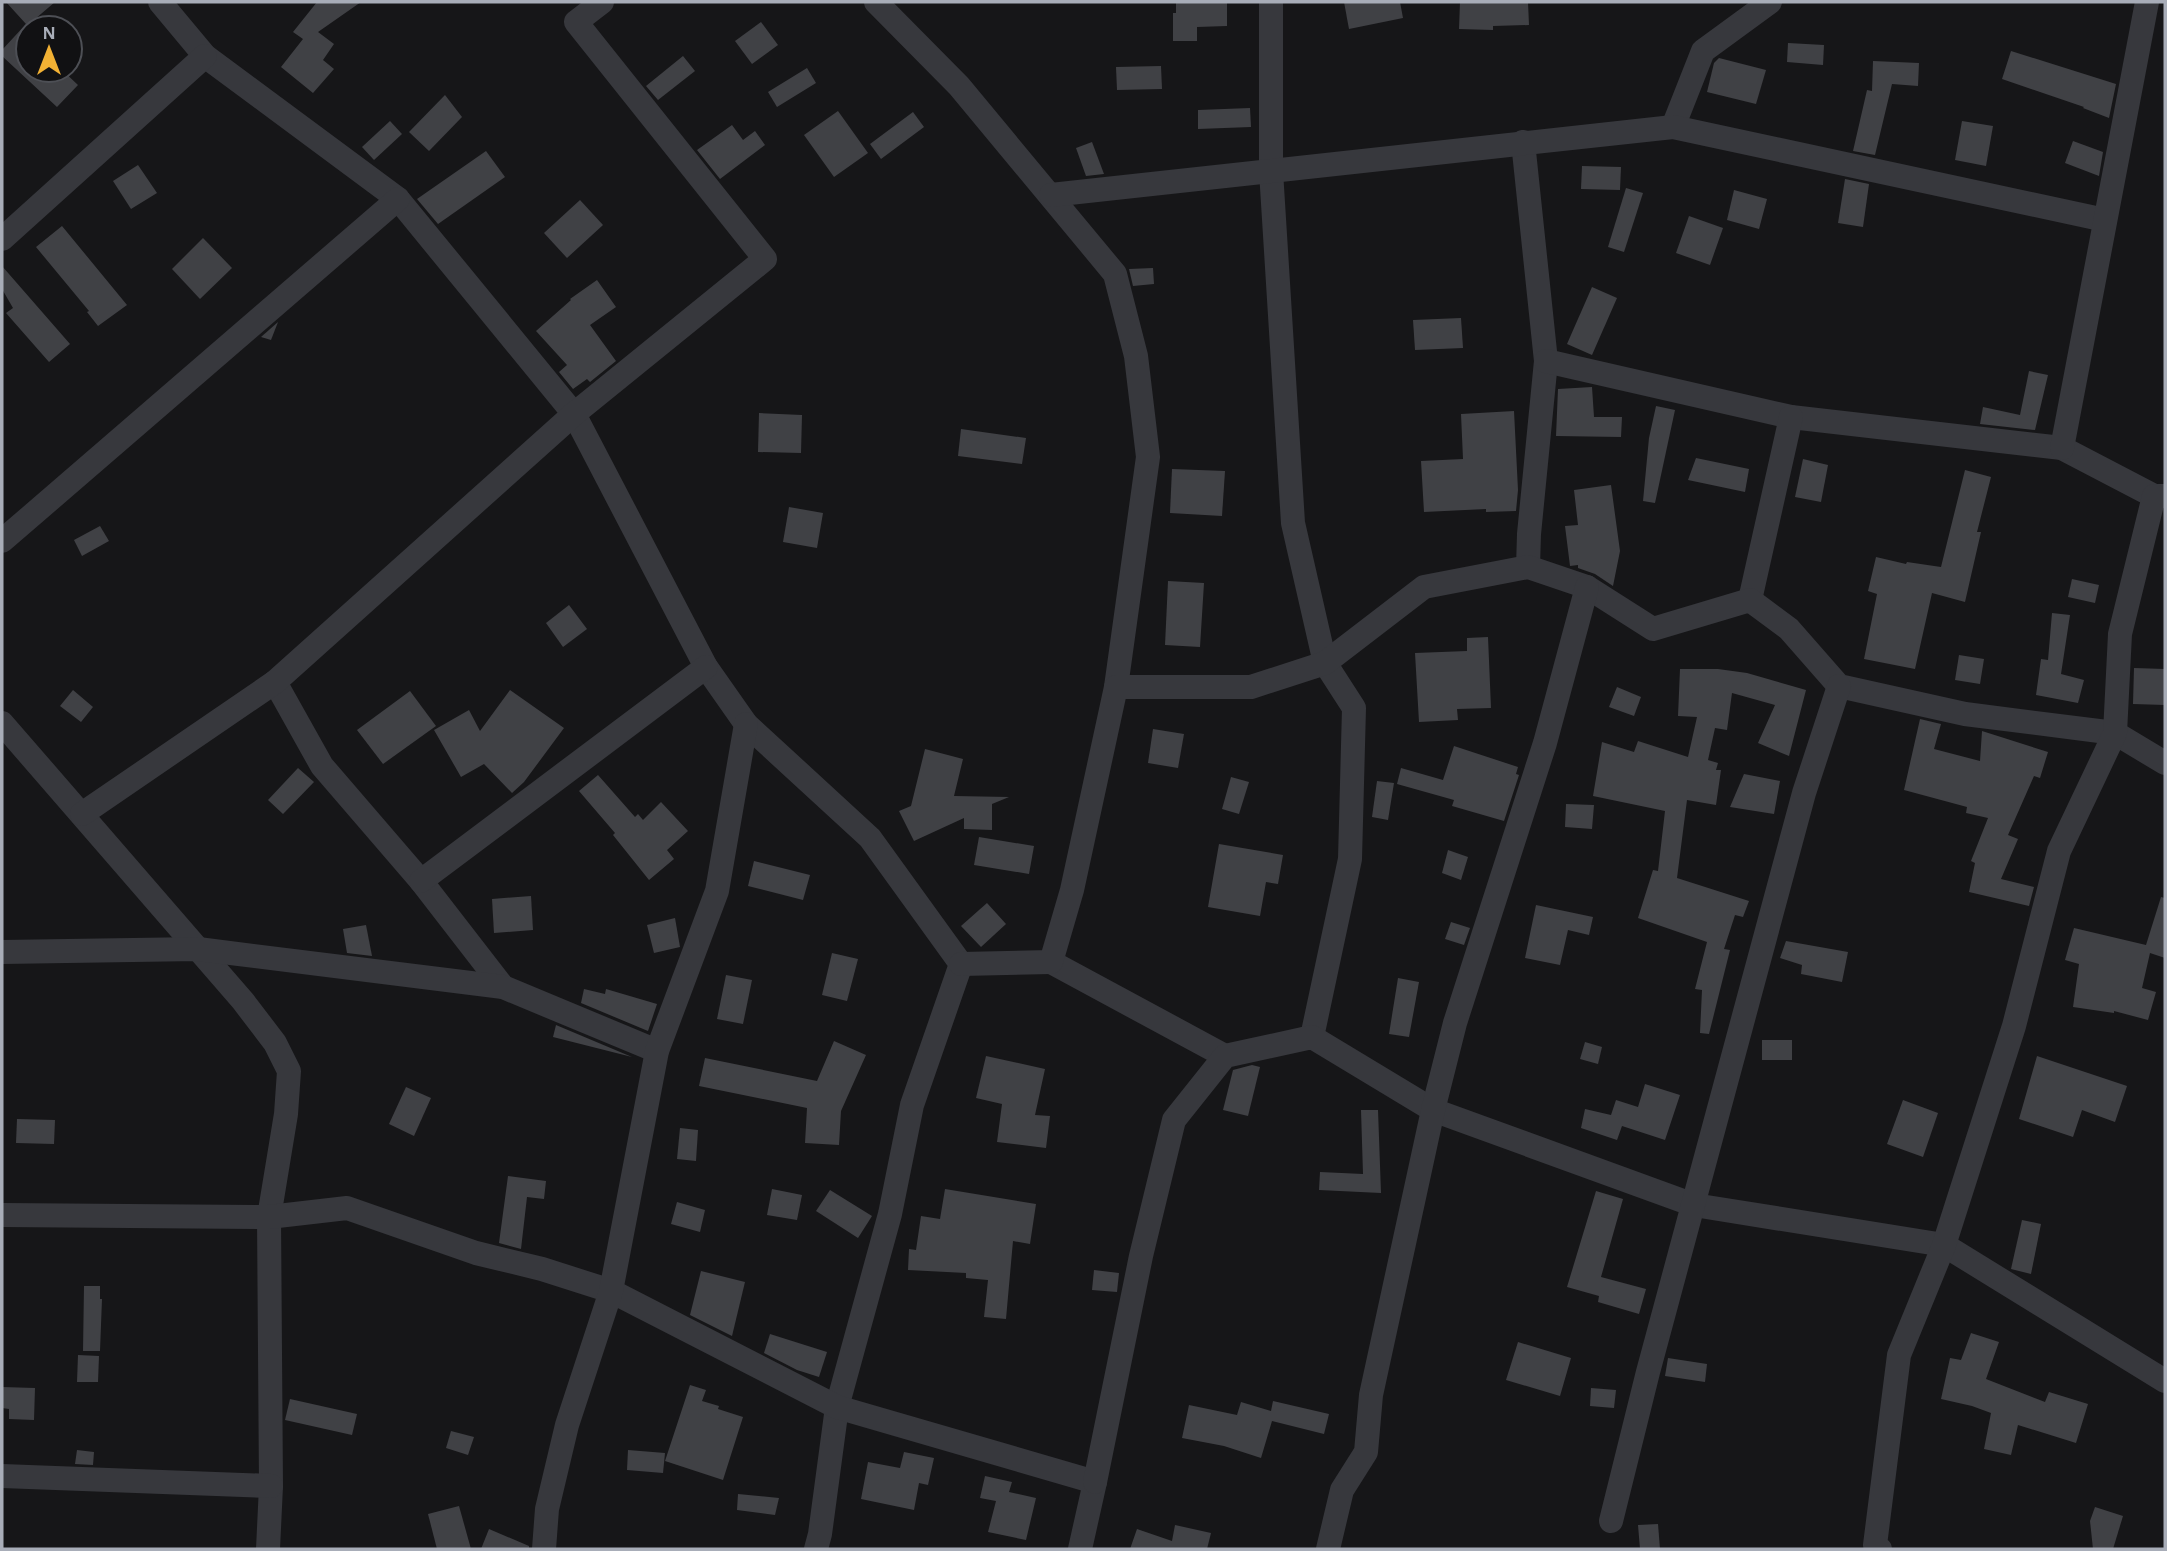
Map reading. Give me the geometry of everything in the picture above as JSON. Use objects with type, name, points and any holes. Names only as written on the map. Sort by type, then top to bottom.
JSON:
[{"type":"street","points":[[160,2],[205,56],[398,199],[574,414],[706,667],[746,724],[870,838],[961,964]]},
{"type":"street","points":[[82,814],[275,682],[574,414],[765,259],[576,22],[602,2]]},
{"type":"street","points":[[876,2],[959,86],[1115,274],[1136,356],[1148,457],[1116,687],[1072,890],[1051,962]]},
{"type":"street","points":[[1270,2],[1271,171],[1293,523],[1325,663],[1354,708],[1350,859],[1312,1037]]},
{"type":"street","points":[[1673,127],[1703,51],[1770,2]]},
{"type":"street","points":[[2062,448],[2147,2]]},
{"type":"street","points":[[2,239],[205,56]]},
{"type":"street","points":[[1051,195],[1673,127],[2105,220]]},
{"type":"street","points":[[1523,142],[1546,361],[1528,567]]},
{"type":"street","points":[[2,541],[398,199]]},
{"type":"street","points":[[1546,361],[1791,417],[2062,448],[2160,496],[2120,634],[2115,733],[2059,851],[2014,1026],[1944,1245],[1899,1355],[1875,1545],[1880,1549]]},
{"type":"street","points":[[1750,600],[1791,417]]},
{"type":"street","points":[[1116,687],[1251,687],[1325,663],[1424,587],[1528,567],[1587,587],[1653,629],[1750,600]]},
{"type":"street","points":[[1328,1549],[1342,1490],[1366,1452],[1371,1395],[1433,1110],[1455,1023],[1545,743],[1587,587]]},
{"type":"street","points":[[1750,600],[1789,629],[1839,686],[1965,714],[2115,733],[2165,763]]},
{"type":"street","points":[[421,881],[706,667]]},
{"type":"street","points":[[275,682],[321,766],[421,881],[503,987]]},
{"type":"street","points":[[1611,1521],[1648,1372],[1804,793],[1839,686]]},
{"type":"street","points":[[2,723],[243,1001],[275,1042],[289,1071],[286,1114],[270,1217],[271,1486],[268,1549]]},
{"type":"street","points":[[544,1549],[547,1509],[567,1425],[611,1291],[657,1051],[717,891],[746,724]]},
{"type":"street","points":[[2,952],[198,948],[503,987],[657,1051]]},
{"type":"street","points":[[961,964],[1051,962],[1225,1056]]},
{"type":"street","points":[[816,1549],[836,1407],[890,1214],[912,1105],[961,964]]},
{"type":"street","points":[[1080,1549],[1141,1256],[1174,1121],[1225,1056],[1312,1037],[1433,1110],[1694,1205],[1944,1245],[2165,1381]]},
{"type":"street","points":[[2,1215],[270,1217],[347,1209],[476,1253],[542,1269],[611,1291],[836,1407],[1095,1482]]},
{"type":"street","points":[[2,1476],[271,1486]]},
{"type":"building","points":[[6,2],[55,2],[41,14],[17,14]]},
{"type":"building","points":[[317,2],[361,2],[318,32],[334,44],[323,60],[334,69],[313,93],[281,67],[303,39],[293,32]]},
{"type":"building","points":[[1176,2],[1227,2],[1227,26],[1197,27],[1197,41],[1173,41],[1173,13],[1176,13]]},
{"type":"building","points":[[1344,2],[1400,2],[1403,18],[1349,29]]},
{"type":"building","points":[[1460,2],[1528,2],[1529,25],[1493,26],[1493,30],[1459,29]]},
{"type":"building","points":[[761,22],[778,45],[752,64],[735,41]]},
{"type":"building","points":[[14,37],[14,67],[2,56],[2,50]]},
{"type":"building","points":[[1788,43],[1824,45],[1823,65],[1787,62]]},
{"type":"building","points":[[2011,51],[2116,84],[2109,118],[2002,79]]},
{"type":"building","points":[[683,56],[695,71],[658,100],[646,86]]},
{"type":"building","points":[[1719,58],[1766,70],[1756,104],[1707,92],[1714,63]]},
{"type":"building","points":[[1873,61],[1919,63],[1918,86],[1892,84],[1875,155],[1853,151],[1867,90],[1872,91]]},
{"type":"building","points":[[1161,66],[1162,89],[1117,90],[1116,67]]},
{"type":"building","points":[[807,68],[816,83],[777,107],[768,92]]},
{"type":"building","points":[[32,84],[77,84],[57,107]]},
{"type":"building","points":[[445,95],[462,117],[429,151],[409,132]]},
{"type":"building","points":[[1250,108],[1251,127],[1198,129],[1198,110]]},
{"type":"building","points":[[838,111],[868,153],[834,177],[804,135]]},
{"type":"building","points":[[913,112],[924,127],[881,159],[870,144]]},
{"type":"building","points":[[390,121],[402,134],[374,160],[362,147]]},
{"type":"building","points":[[1962,121],[1993,126],[1986,166],[1955,160]]},
{"type":"building","points":[[732,125],[743,140],[755,131],[765,145],[720,179],[697,150]]},
{"type":"building","points":[[2073,141],[2103,152],[2099,176],[2065,163]]},
{"type":"building","points":[[1092,142],[1104,174],[1086,176],[1076,148]]},
{"type":"building","points":[[486,151],[505,177],[438,224],[417,199]]},
{"type":"building","points":[[138,165],[157,193],[131,209],[113,181]]},
{"type":"building","points":[[1582,166],[1621,167],[1620,190],[1581,189]]},
{"type":"building","points":[[1845,179],[1869,184],[1863,227],[1838,223]]},
{"type":"building","points":[[1626,188],[1643,193],[1624,252],[1608,247]]},
{"type":"building","points":[[1734,190],[1767,199],[1759,229],[1727,220]]},
{"type":"building","points":[[580,200],[603,225],[567,258],[544,233]]},
{"type":"building","points":[[1689,216],[1723,228],[1710,265],[1676,253]]},
{"type":"building","points":[[62,226],[127,305],[98,326],[87,312],[89,311],[36,247]]},
{"type":"building","points":[[203,238],[232,268],[200,299],[172,269]]},
{"type":"building","points":[[2,266],[70,344],[49,362],[6,313],[13,308],[2,289]]},
{"type":"building","points":[[1153,268],[1154,284],[1133,286],[1129,269]]},
{"type":"building","points":[[597,280],[616,307],[590,325],[616,361],[590,382],[587,379],[573,389],[559,372],[567,365],[536,331],[570,299]]},
{"type":"building","points":[[1592,287],[1617,298],[1592,355],[1567,344]]},
{"type":"building","points":[[1461,318],[1463,348],[1415,350],[1413,320]]},
{"type":"building","points":[[278,322],[271,340],[261,337]]},
{"type":"building","points":[[2029,371],[2048,375],[2035,430],[1980,424],[1983,407],[2020,415]]},
{"type":"building","points":[[1592,387],[1594,417],[1622,417],[1621,437],[1556,436],[1558,389]]},
{"type":"building","points":[[1656,406],[1675,410],[1655,503],[1643,501],[1649,438]]},
{"type":"building","points":[[1514,411],[1518,490],[1516,511],[1486,512],[1486,509],[1424,512],[1421,461],[1463,459],[1461,414]]},
{"type":"building","points":[[759,413],[802,415],[801,453],[758,452]]},
{"type":"building","points":[[961,429],[1026,438],[1022,464],[958,456]]},
{"type":"building","points":[[1696,458],[1749,469],[1745,492],[1688,480]]},
{"type":"building","points":[[1803,459],[1828,465],[1821,502],[1795,497]]},
{"type":"building","points":[[1172,469],[1225,471],[1222,516],[1170,513]]},
{"type":"building","points":[[1965,470],[1991,477],[1977,532],[1981,532],[1965,602],[1932,593],[1915,669],[1864,659],[1877,594],[1868,591],[1876,557],[1906,564],[1941,567]]},
{"type":"building","points":[[1611,485],[1620,551],[1613,586],[1595,574],[1578,568],[1578,565],[1570,566],[1565,526],[1578,525],[1574,490]]},
{"type":"building","points":[[789,507],[823,513],[817,548],[783,542]]},
{"type":"building","points":[[100,526],[109,541],[82,556],[74,540]]},
{"type":"building","points":[[2072,579],[2099,585],[2095,603],[2068,597]]},
{"type":"building","points":[[1168,581],[1204,583],[1200,647],[1165,645]]},
{"type":"building","points":[[569,605],[587,629],[563,647],[546,623]]},
{"type":"building","points":[[2052,613],[2070,615],[2061,674],[2084,680],[2078,703],[2036,695],[2041,659],[2048,660]]},
{"type":"building","points":[[1488,637],[1491,708],[1457,709],[1458,720],[1419,722],[1415,653],[1467,651],[1467,638]]},
{"type":"building","points":[[1959,655],[1984,659],[1980,684],[1955,680]]},
{"type":"building","points":[[2134,668],[2165,669],[2165,705],[2133,704]]},
{"type":"building","points":[[1680,669],[1718,669],[1747,673],[1806,690],[1789,756],[1758,743],[1775,705],[1732,693],[1727,730],[1715,728],[1708,760],[1718,763],[1716,770],[1721,770],[1716,805],[1687,800],[1677,878],[1749,901],[1743,917],[1735,915],[1724,949],[1730,950],[1709,1034],[1700,1033],[1702,990],[1695,989],[1707,942],[1638,918],[1653,870],[1658,871],[1665,811],[1593,796],[1602,742],[1634,752],[1638,741],[1688,757],[1697,717],[1678,716]]},
{"type":"building","points":[[1617,687],[1641,697],[1634,716],[1609,707]]},
{"type":"building","points":[[73,690],[93,707],[81,722],[60,706]]},
{"type":"building","points":[[510,690],[564,728],[524,782],[512,793],[484,764],[461,777],[434,730],[469,710],[480,731]]},
{"type":"building","points":[[410,691],[436,726],[383,764],[357,730]]},
{"type":"building","points":[[1920,719],[1941,724],[1934,749],[1980,761],[1982,731],[2048,752],[2040,778],[2034,776],[2008,835],[2018,839],[2001,879],[2034,887],[2029,906],[1969,892],[1975,863],[1971,861],[1988,818],[1966,813],[1967,807],[1904,790]]},
{"type":"building","points":[[1153,729],[1184,734],[1178,768],[1148,763]]},
{"type":"building","points":[[1454,746],[1518,767],[1516,774],[1519,775],[1504,821],[1452,806],[1454,800],[1397,784],[1401,768],[1443,780]]},
{"type":"building","points":[[925,749],[963,759],[954,796],[1009,797],[992,804],[992,830],[964,829],[964,818],[914,841],[899,811],[911,806]]},
{"type":"building","points":[[298,768],[314,782],[283,814],[268,800]]},
{"type":"building","points":[[1744,774],[1780,781],[1774,814],[1730,807]]},
{"type":"building","points":[[598,775],[635,817],[638,814],[643,820],[661,802],[688,831],[667,850],[674,859],[649,880],[613,835],[615,833],[579,791]]},
{"type":"building","points":[[1231,777],[1249,782],[1239,814],[1222,809]]},
{"type":"building","points":[[1377,781],[1394,783],[1388,820],[1372,817]]},
{"type":"building","points":[[1566,804],[1594,805],[1592,829],[1565,827]]},
{"type":"building","points":[[979,837],[1034,846],[1029,874],[974,865]]},
{"type":"building","points":[[1219,844],[1283,855],[1278,884],[1266,882],[1260,916],[1208,907]]},
{"type":"building","points":[[1448,850],[1468,857],[1461,880],[1442,873]]},
{"type":"building","points":[[754,861],[810,875],[803,900],[748,886]]},
{"type":"building","points":[[531,896],[533,930],[494,933],[492,899]]},
{"type":"building","points":[[2161,897],[2165,898],[2165,958],[2150,953],[2142,988],[2156,992],[2148,1020],[2114,1011],[2073,1007],[2079,964],[2065,960],[2074,928],[2146,945]]},
{"type":"building","points":[[987,903],[1006,924],[981,947],[961,926]]},
{"type":"building","points":[[1536,905],[1593,917],[1589,935],[1568,930],[1560,965],[1525,958]]},
{"type":"building","points":[[675,918],[680,947],[654,953],[647,925]]},
{"type":"building","points":[[1451,922],[1470,928],[1464,945],[1445,939]]},
{"type":"building","points":[[366,925],[372,956],[347,953],[343,929]]},
{"type":"building","points":[[1786,941],[1848,952],[1842,982],[1801,974],[1802,965],[1780,958]]},
{"type":"building","points":[[832,953],[858,959],[847,1001],[822,995]]},
{"type":"building","points":[[726,975],[752,980],[743,1024],[717,1019]]},
{"type":"building","points":[[1398,978],[1419,982],[1409,1037],[1389,1034]]},
{"type":"building","points":[[584,989],[605,994],[606,989],[657,1004],[648,1031],[581,1003]]},
{"type":"building","points":[[556,1025],[632,1057],[553,1037]]},
{"type":"building","points":[[1762,1040],[1792,1040],[1792,1060],[1762,1060]]},
{"type":"building","points":[[834,1041],[866,1055],[841,1111],[839,1145],[805,1143],[807,1108],[699,1086],[705,1058],[817,1081]]},
{"type":"building","points":[[1585,1042],[1602,1047],[1598,1064],[1580,1059]]},
{"type":"building","points":[[986,1056],[1045,1069],[1035,1115],[1050,1116],[1046,1148],[997,1142],[1002,1104],[976,1098]]},
{"type":"building","points":[[2037,1056],[2127,1086],[2115,1122],[2082,1110],[2073,1137],[2019,1119]]},
{"type":"building","points":[[1252,1065],[1260,1067],[1248,1116],[1223,1110],[1233,1070]]},
{"type":"building","points":[[1645,1084],[1680,1095],[1665,1140],[1622,1126],[1617,1140],[1581,1128],[1585,1109],[1611,1115],[1616,1100],[1638,1107]]},
{"type":"building","points":[[406,1087],[431,1098],[414,1136],[389,1124]]},
{"type":"building","points":[[1903,1100],[1938,1113],[1923,1157],[1887,1144]]},
{"type":"building","points":[[1361,1110],[1378,1110],[1381,1193],[1319,1190],[1320,1172],[1363,1174]]},
{"type":"building","points":[[17,1119],[55,1120],[54,1144],[16,1143]]},
{"type":"building","points":[[680,1128],[698,1130],[696,1161],[677,1159]]},
{"type":"building","points":[[508,1176],[546,1181],[544,1199],[527,1197],[521,1249],[499,1243]]},
{"type":"building","points":[[772,1189],[802,1195],[797,1220],[767,1215]]},
{"type":"building","points":[[945,1189],[1036,1204],[1030,1244],[1013,1241],[1006,1319],[984,1317],[988,1280],[966,1278],[966,1273],[908,1270],[909,1249],[916,1250],[921,1216],[940,1219]]},
{"type":"building","points":[[830,1190],[872,1216],[858,1238],[816,1211]]},
{"type":"building","points":[[1596,1191],[1623,1199],[1601,1277],[1646,1289],[1639,1314],[1598,1302],[1599,1296],[1567,1287]]},
{"type":"building","points":[[677,1202],[705,1210],[700,1232],[671,1224]]},
{"type":"building","points":[[2022,1220],[2041,1224],[2031,1274],[2011,1269]]},
{"type":"building","points":[[1094,1270],[1119,1273],[1117,1292],[1092,1290]]},
{"type":"building","points":[[701,1271],[745,1282],[732,1336],[690,1315]]},
{"type":"building","points":[[84,1286],[100,1286],[100,1351],[83,1351]]},
{"type":"building","points":[[1971,1333],[1999,1342],[1986,1379],[2045,1402],[2049,1392],[2088,1404],[2076,1443],[2018,1425],[2011,1455],[1984,1449],[1991,1413],[1941,1399],[1950,1358],[1961,1360]]},
{"type":"building","points":[[770,1334],[827,1352],[819,1377],[797,1370],[764,1353]]},
{"type":"building","points":[[1518,1342],[1571,1358],[1560,1396],[1506,1380]]},
{"type":"building","points":[[78,1355],[99,1356],[98,1382],[77,1382]]},
{"type":"building","points":[[1668,1358],[1707,1364],[1705,1382],[1665,1376]]},
{"type":"building","points":[[690,1385],[706,1390],[702,1401],[743,1417],[723,1480],[665,1461]]},
{"type":"building","points":[[2,1387],[35,1388],[34,1420],[9,1419],[9,1409],[2,1408]]},
{"type":"building","points":[[1591,1388],[1616,1390],[1614,1408],[1590,1406]]},
{"type":"building","points":[[290,1399],[357,1414],[352,1435],[285,1420]]},
{"type":"building","points":[[1273,1401],[1329,1414],[1324,1434],[1272,1421],[1261,1458],[1224,1446],[1182,1438],[1189,1405],[1237,1415],[1241,1402],[1271,1411]]},
{"type":"building","points":[[451,1431],[474,1437],[468,1455],[446,1448]]},
{"type":"building","points":[[77,1450],[94,1452],[93,1465],[75,1464]]},
{"type":"building","points":[[628,1450],[665,1453],[663,1473],[627,1470]]},
{"type":"building","points":[[904,1452],[934,1458],[928,1485],[919,1483],[914,1510],[861,1499],[868,1462],[900,1468]]},
{"type":"building","points":[[985,1476],[1012,1482],[1009,1492],[1036,1498],[1026,1540],[988,1532],[996,1501],[980,1498]]},
{"type":"building","points":[[738,1494],[779,1498],[775,1515],[737,1510]]},
{"type":"building","points":[[459,1506],[471,1549],[437,1549],[428,1514]]},
{"type":"building","points":[[2095,1507],[2123,1516],[2113,1549],[2093,1549],[2090,1521]]},
{"type":"building","points":[[1658,1524],[1660,1549],[1640,1549],[1638,1525]]},
{"type":"building","points":[[1175,1525],[1211,1533],[1207,1549],[1130,1549],[1137,1529],[1172,1541]]},
{"type":"building","points":[[489,1529],[529,1546],[529,1549],[481,1549]]}]
